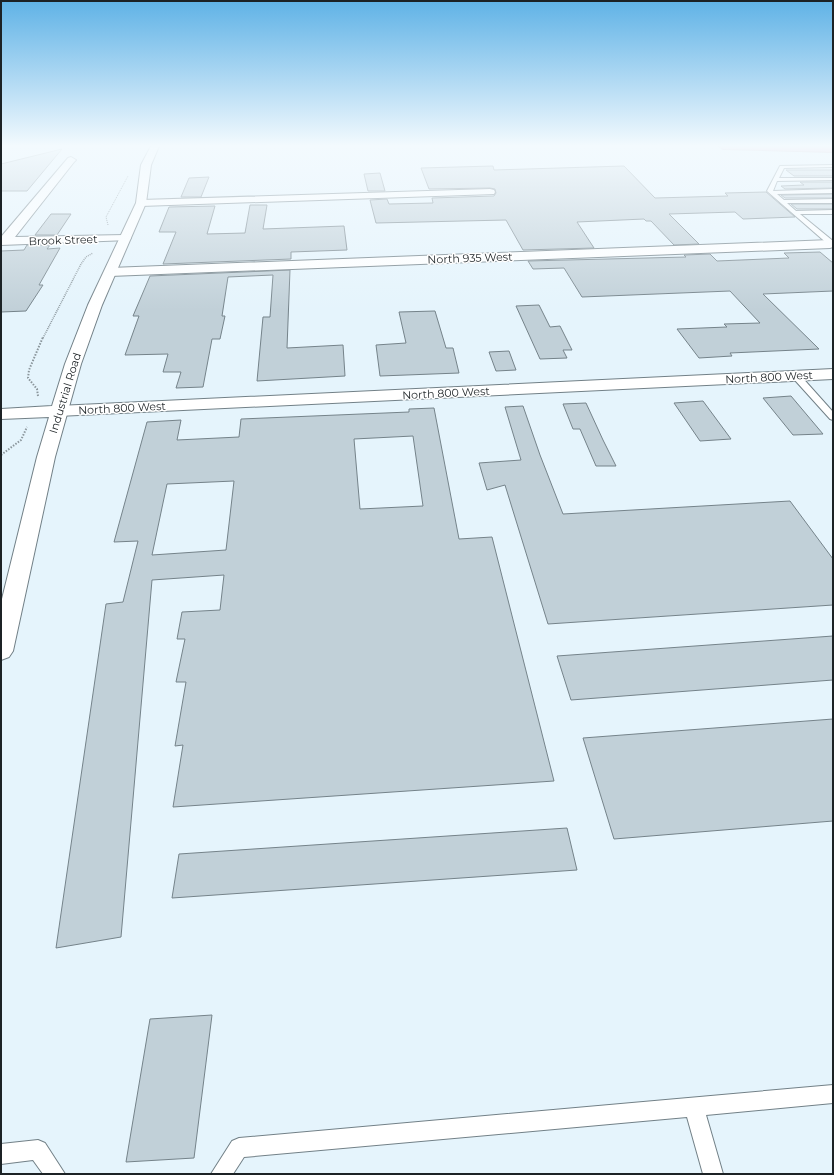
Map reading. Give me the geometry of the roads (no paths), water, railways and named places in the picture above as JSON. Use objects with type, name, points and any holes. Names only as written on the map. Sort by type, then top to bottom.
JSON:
[{"type":"street","points":[[3,241],[37,201]]},
{"type":"street","points":[[141,203],[210,201]]},
{"type":"street","name":"Industrial Road","points":[[1,650],[58,411],[84,333],[141,203]]},
{"type":"street","name":"Brook Street","points":[[3,241],[125,238]]},
{"type":"street","name":"North 935 West","points":[[110,272],[830,244]]},
{"type":"street","name":"North 800 West","points":[[1,414],[833,374]]},
{"type":"lane","points":[[782,202],[833,201]]},
{"type":"lane","points":[[782,202],[802,220],[832,243],[830,244]]},
{"type":"lane","points":[[795,213],[833,212]]},
{"type":"lane","points":[[825,219],[833,219]]},
{"type":"lane","points":[[802,220],[810,220]]},
{"type":"lane","points":[[796,376],[833,417]]},
{"type":"lane","points":[[221,1174],[239,1148],[833,1094]]},
{"type":"lane","points":[[694,1107],[713,1174]]},
{"type":"lane","points":[[1,1154],[38,1150],[55,1174]]}]
